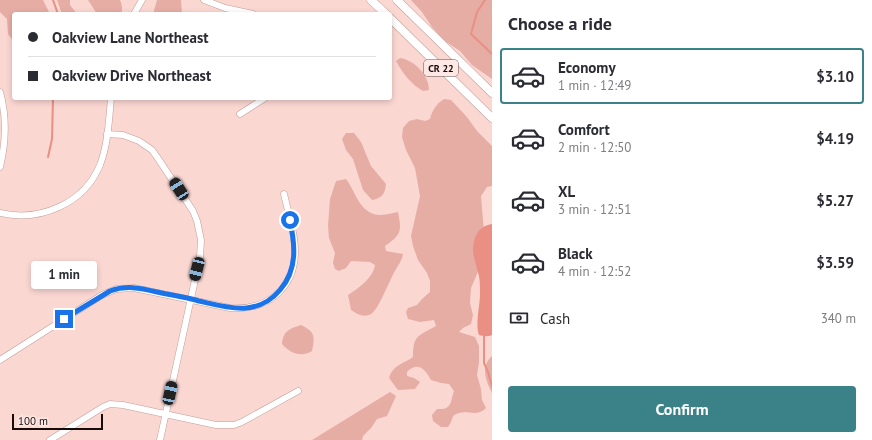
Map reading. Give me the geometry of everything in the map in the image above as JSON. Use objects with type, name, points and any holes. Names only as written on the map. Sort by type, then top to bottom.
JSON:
[{"type":"main road","points":[[371,0],[384,12]]},
{"type":"main road","name":"CR 22","points":[[397,0],[492,93]]},
{"type":"main road","name":"CR 22","points":[[392,20],[492,118]]},
{"type":"street","points":[[135,12],[142,0]]},
{"type":"street","points":[[204,0],[224,11]]},
{"type":"street","points":[[0,92],[4,111],[5,137],[0,167]]},
{"type":"street","points":[[0,213],[19,216],[40,214],[58,208],[74,198],[90,182],[96,174],[103,154],[112,100]]},
{"type":"street","points":[[240,114],[262,100]]},
{"type":"street","points":[[107,134],[123,135],[139,141],[152,150],[193,211],[200,230],[201,249],[160,440]]},
{"type":"street","points":[[0,360],[102,295],[116,289],[134,288],[230,308],[250,308],[260,305],[277,294],[289,278],[292,270],[295,253],[294,243],[284,194]]},
{"type":"street","points":[[50,440],[110,404],[123,405],[216,425],[234,424],[242,422],[298,391]]},
{"type":"shaded area","points":[[0,0],[43,0],[49,12],[12,12],[12,39],[8,34],[7,19],[0,12]]},
{"type":"shaded area","points":[[57,0],[70,0],[70,5],[75,12],[61,12]]},
{"type":"shaded area","points":[[88,0],[120,0],[122,12],[96,12]]},
{"type":"shaded area","points":[[157,0],[181,0],[182,12],[154,12]]},
{"type":"shaded area","points":[[411,0],[492,0],[492,79],[472,65],[460,51],[445,41]]},
{"type":"shaded area","points":[[400,58],[405,59],[420,69],[424,74],[429,90],[423,91],[408,78],[396,61]]},
{"type":"shaded area","points":[[444,99],[451,100],[467,117],[477,131],[492,146],[492,186],[487,187],[481,196],[484,232],[480,267],[471,288],[470,303],[473,315],[471,324],[459,332],[475,337],[479,346],[477,375],[482,400],[486,408],[478,413],[462,412],[453,416],[448,427],[441,427],[433,421],[432,415],[437,409],[442,409],[450,405],[454,391],[449,384],[431,380],[424,370],[418,367],[415,367],[407,372],[407,376],[420,382],[415,389],[398,390],[389,378],[396,367],[413,357],[414,344],[418,337],[436,326],[434,320],[420,322],[408,319],[406,312],[408,308],[417,305],[430,292],[430,281],[427,273],[418,260],[411,236],[420,196],[415,168],[406,150],[402,137],[403,128],[409,121],[417,119],[425,121],[430,119],[435,108]]},
{"type":"shaded area","points":[[346,133],[354,133],[361,142],[371,166],[386,184],[384,193],[381,197],[372,200],[363,190],[353,159],[346,150],[342,139]]},
{"type":"shaded area","points":[[346,179],[362,206],[372,213],[379,215],[398,212],[400,224],[400,229],[397,236],[385,246],[386,251],[403,254],[402,259],[374,312],[366,316],[351,310],[348,295],[361,286],[374,270],[375,265],[370,262],[351,261],[346,268],[339,271],[335,269],[333,263],[335,253],[329,238],[328,226],[330,199],[336,181]]},
{"type":"shaded area","points":[[492,224],[492,335],[486,336],[479,335],[478,331],[480,283],[473,254],[473,246],[477,233],[483,227]]},
{"type":"shaded area","points":[[301,325],[311,332],[314,342],[312,351],[304,354],[296,354],[282,344],[287,331]]},
{"type":"shaded area","points":[[492,356],[492,393],[486,379],[485,369],[488,360]]},
{"type":"shaded area","points":[[390,392],[396,396],[387,416],[377,419],[363,436],[362,440],[312,440]]},
{"type":"waterway","points":[[53,0],[57,12]]},
{"type":"waterway","points":[[485,0],[477,12],[471,34],[492,54]]},
{"type":"waterway","points":[[48,157],[52,139],[53,100]]},
{"type":"waterway","points":[[484,336],[484,363],[492,386]]},
{"type":"route","points":[[64,319],[110,291],[128,287],[144,289],[230,308],[250,308],[260,305],[277,294],[289,278],[292,270],[295,253],[290,220]]}]
